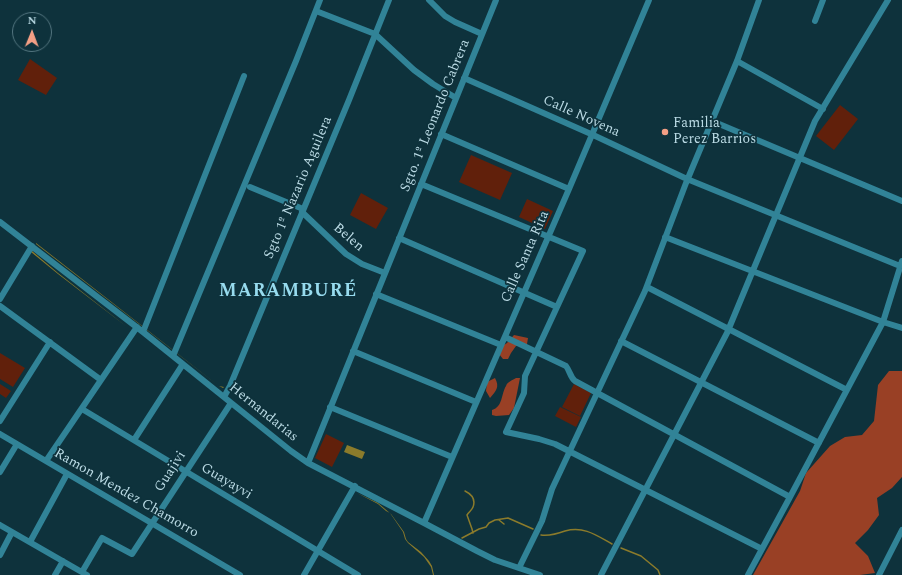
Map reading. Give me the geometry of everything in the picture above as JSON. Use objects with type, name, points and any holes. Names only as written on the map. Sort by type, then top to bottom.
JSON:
[{"type":"street","points":[[173,356],[320,0]]},
{"type":"street","name":"Sgto 1º Nazario Aguilera","points":[[224,396],[230,386],[303,210],[388,0]]},
{"type":"street","points":[[429,0],[445,16],[482,34]]},
{"type":"street","name":"Sgto. 1º Leonardo Cabrera","points":[[308,463],[496,0]]},
{"type":"street","name":"Calle Santa Rita","points":[[424,523],[569,189],[649,0]]},
{"type":"street","points":[[519,568],[542,521],[552,489],[647,286],[687,179],[737,61],[759,0]]},
{"type":"street","points":[[815,21],[823,0]]},
{"type":"street","points":[[602,575],[729,329],[815,121],[888,0]]},
{"type":"street","points":[[316,11],[375,34],[414,70],[456,98]]},
{"type":"street","points":[[737,61],[823,109]]},
{"type":"street","points":[[143,332],[244,76]]},
{"type":"street","name":"Calle Novena","points":[[464,78],[591,134],[687,179],[901,263]]},
{"type":"street","points":[[712,121],[902,201]]},
{"type":"street","points":[[441,134],[569,189]]},
{"type":"street","points":[[421,184],[583,250],[525,376],[524,393],[506,432],[547,441],[570,451],[762,549]]},
{"type":"street","points":[[250,187],[303,210]]},
{"type":"street","name":"Belen","points":[[303,210],[346,254],[362,264],[385,273]]},
{"type":"street","name":"Hernandarias","points":[[0,222],[137,327],[308,463],[355,486],[495,560],[540,575]]},
{"type":"street","points":[[665,237],[883,322],[902,328]]},
{"type":"street","points":[[398,239],[557,308]]},
{"type":"street","points":[[0,299],[32,246]]},
{"type":"street","points":[[748,575],[883,322],[901,263]]},
{"type":"street","points":[[647,286],[847,390]]},
{"type":"street","points":[[376,294],[501,345]]},
{"type":"street","points":[[0,306],[101,380]]},
{"type":"street","points":[[46,461],[137,327]]},
{"type":"street","points":[[505,337],[566,366],[572,378],[597,393],[790,497]]},
{"type":"street","points":[[621,341],[819,443]]},
{"type":"street","points":[[0,421],[50,342]]},
{"type":"street","points":[[353,351],[476,402]]},
{"type":"street","points":[[134,440],[183,364]]},
{"type":"street","name":"Guajivi","points":[[84,574],[102,538],[132,554],[231,403]]},
{"type":"street","points":[[330,407],[452,457]]},
{"type":"street","name":"Guayayvi","points":[[82,409],[358,575]]},
{"type":"street","name":"Ramon Mendez Chamorro","points":[[0,434],[240,575]]},
{"type":"street","points":[[0,472],[17,444]]},
{"type":"street","points":[[30,542],[68,474]]},
{"type":"street","points":[[304,575],[355,486]]},
{"type":"street","points":[[0,525],[84,574]]},
{"type":"street","points":[[879,575],[902,530]]},
{"type":"street","points":[[0,555],[12,532]]},
{"type":"street","points":[[55,575],[63,561]]},
{"type":"shaded area","points":[[30,59],[57,78],[46,95],[18,80]]},
{"type":"shaded area","points":[[840,105],[858,119],[834,150],[816,136]]},
{"type":"shaded area","points":[[471,155],[512,173],[500,200],[459,182]]},
{"type":"shaded area","points":[[361,193],[388,208],[376,229],[350,215]]},
{"type":"shaded area","points":[[527,199],[553,211],[545,229],[519,217]]},
{"type":"shaded area","points":[[36,243],[219,386],[36,244]]},
{"type":"shaded area","points":[[32,251],[127,327],[58,274],[31,252]]},
{"type":"shaded area","points":[[514,335],[528,338],[527,344],[523,346],[516,346],[508,359],[503,359],[499,354],[501,347]]},
{"type":"shaded area","points":[[0,353],[25,368],[13,387],[0,379]]},
{"type":"shaded area","points":[[889,371],[902,371],[902,477],[892,488],[877,498],[879,515],[868,530],[855,543],[868,556],[875,573],[860,575],[753,575],[800,491],[806,473],[830,446],[845,437],[862,435],[874,421],[878,385]]},
{"type":"shaded area","points":[[495,378],[497,389],[490,398],[486,391],[487,382]]},
{"type":"shaded area","points":[[516,378],[520,378],[514,408],[509,415],[492,415],[492,410],[500,403],[504,389],[509,382]]},
{"type":"shaded area","points":[[0,384],[11,391],[6,398],[0,394]]},
{"type":"shaded area","points":[[574,384],[591,393],[580,416],[562,407]]},
{"type":"shaded area","points":[[560,407],[581,417],[576,427],[555,416]]},
{"type":"shaded area","points":[[326,434],[344,443],[332,467],[315,458]]},
{"type":"shaded area","points":[[347,445],[365,452],[362,459],[344,452]]},
{"type":"shaded area","points":[[357,493],[378,503],[390,513],[378,504]]},
{"type":"shaded area","points":[[390,513],[404,532],[408,542],[421,552],[429,561],[434,575],[431,567],[424,557],[408,543],[405,539],[403,532]]},
{"type":"waterway","points":[[465,491],[471,495],[474,502],[473,508],[467,515],[473,533]]},
{"type":"waterway","points":[[462,538],[486,527],[489,523],[495,520],[508,518],[533,529]]},
{"type":"waterway","points":[[499,520],[504,524]]},
{"type":"waterway","points":[[541,535],[550,535],[565,531],[578,530],[590,532],[612,544]]},
{"type":"waterway","points":[[621,548],[641,556],[658,570],[660,575]]},
{"type":"place","name":"Familia Perez Barrios","points":[[665,132]]},
{"type":"district","name":"MARAMBURÉ","points":[[288,292]]}]
